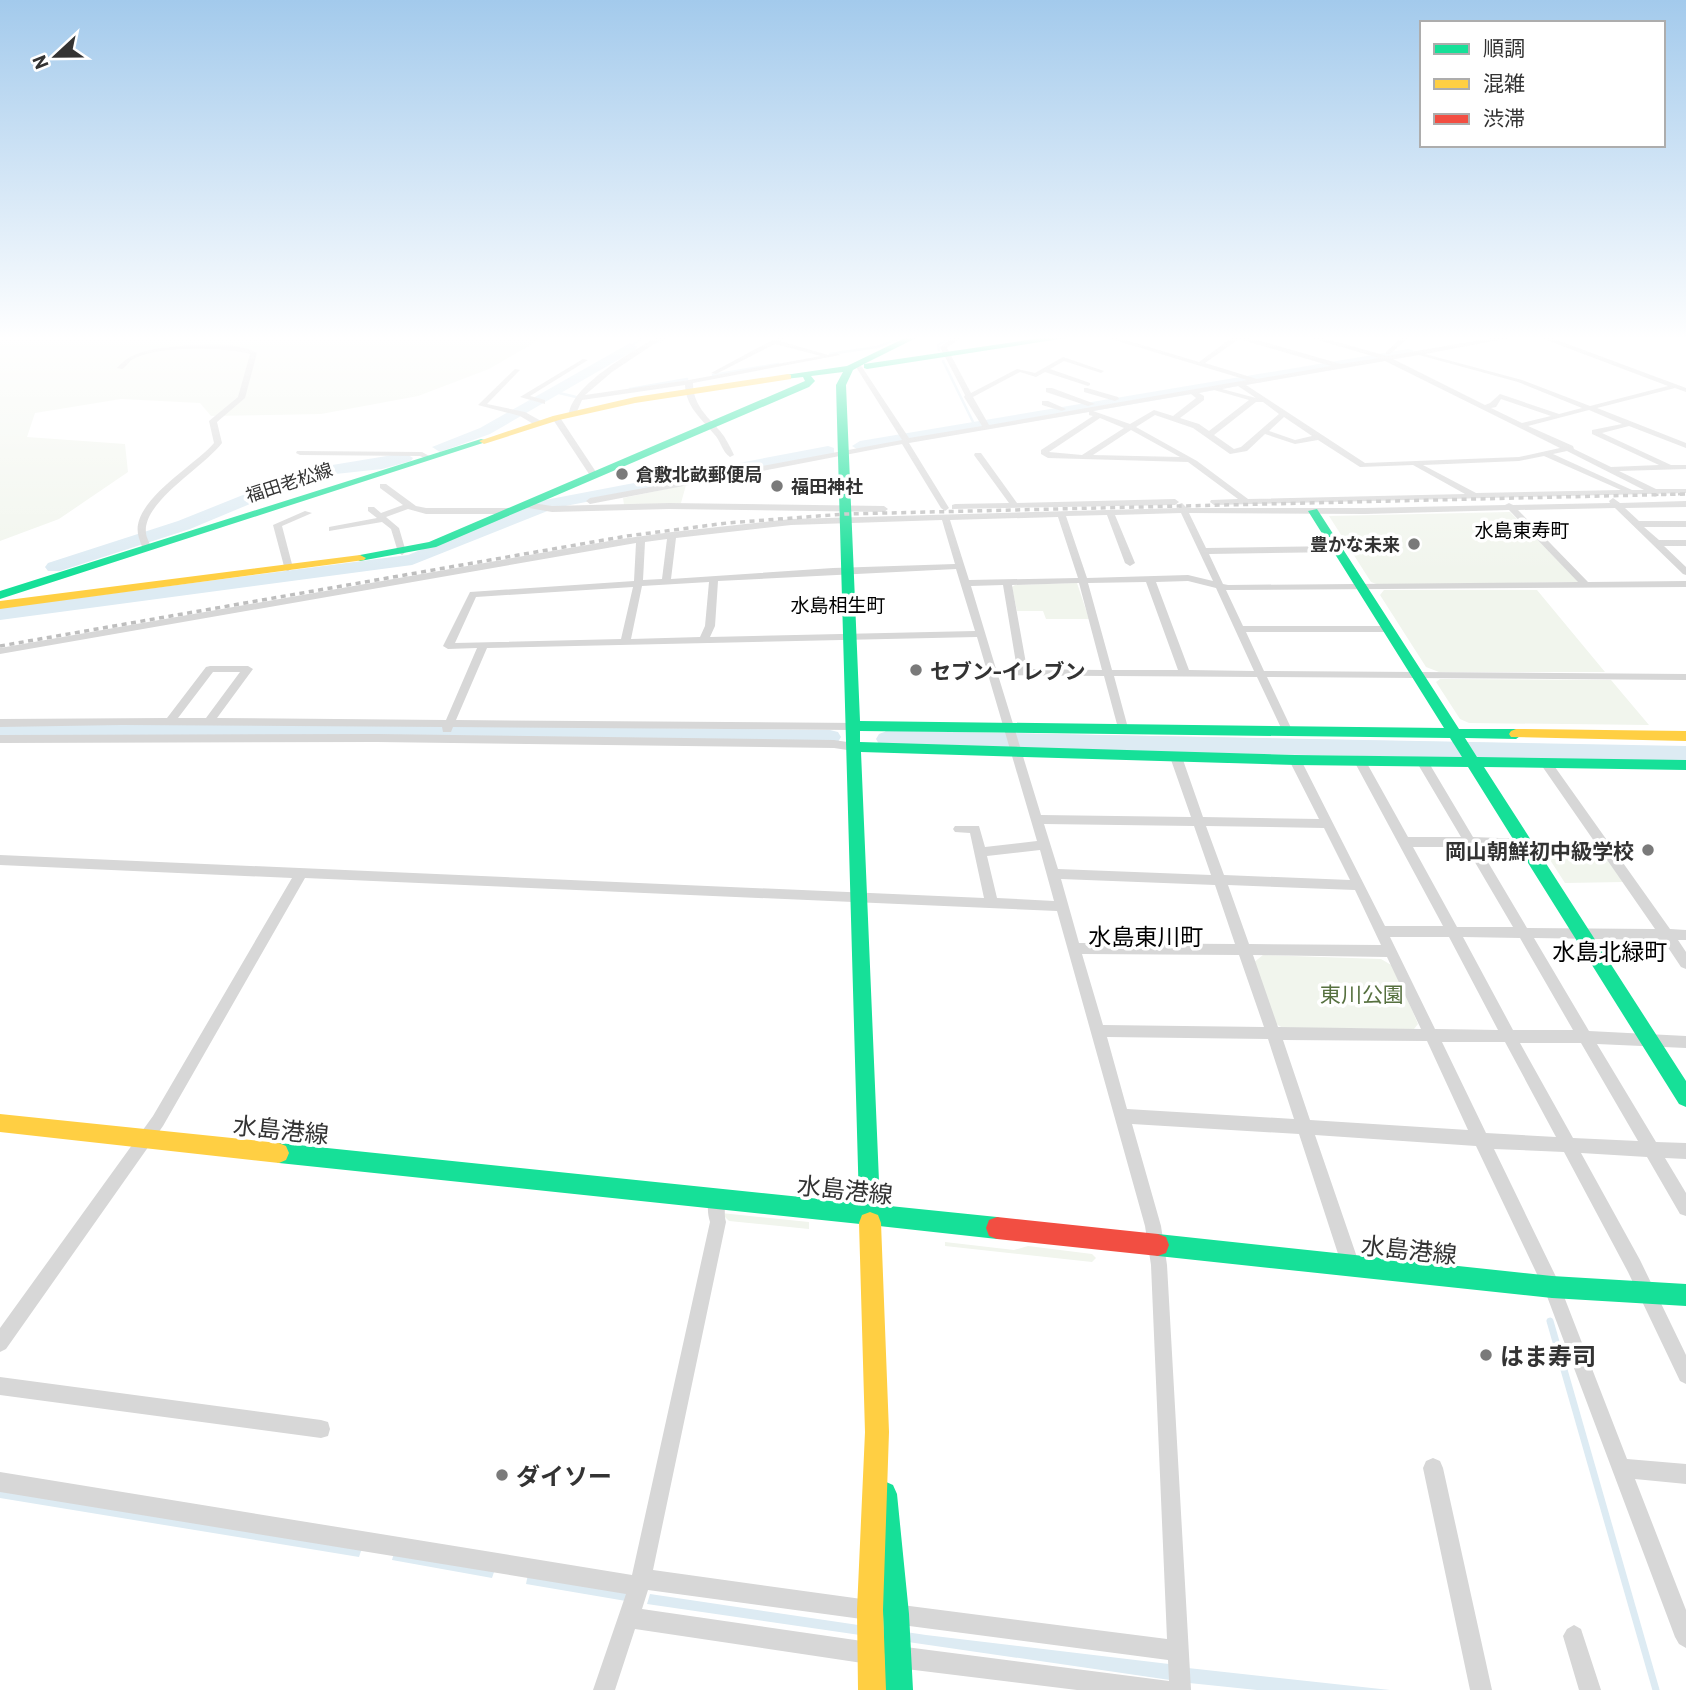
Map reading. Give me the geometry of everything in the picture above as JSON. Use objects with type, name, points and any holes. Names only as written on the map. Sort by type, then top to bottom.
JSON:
[{"type":"street","points":[[143,542],[141,523],[150,509],[176,479],[213,451],[218,443],[214,421],[221,415]]},
{"type":"street","points":[[518,415],[526,417]]},
{"type":"street","name":"福田老松線","points":[[0,595],[143,542],[429,458],[526,417],[569,415]]},
{"type":"street","points":[[702,415],[708,427],[715,430],[730,455]]},
{"type":"street","points":[[0,605],[402,552],[448,539],[524,508],[594,475],[736,415]]},
{"type":"street","points":[[842,415],[877,1432],[871,1632],[872,1690]]},
{"type":"street","points":[[887,415],[905,440],[945,512],[1014,750],[1054,874],[1156,1245],[1180,1690]]},
{"type":"street","points":[[978,415],[985,426]]},
{"type":"street","points":[[550,508],[905,440],[1058,415]]},
{"type":"street","points":[[1193,460],[1048,456],[1044,452],[1099,415],[1133,427],[1193,460],[1247,501]]},
{"type":"street","points":[[1084,457],[1150,415]]},
{"type":"street","points":[[1162,415],[1196,426],[1233,452],[1244,449],[1282,415]]},
{"type":"street","points":[[1174,419],[1179,415]]},
{"type":"street","points":[[1209,435],[1235,415]]},
{"type":"street","points":[[1287,415],[1363,466],[1519,459],[1570,449]]},
{"type":"street","points":[[1503,415],[1653,491],[1666,503]]},
{"type":"street","points":[[1524,425],[1563,415]]},
{"type":"street","points":[[1607,415],[1685,444]]},
{"type":"street","points":[[564,416],[594,475]]},
{"type":"street","points":[[1630,424],[1595,432],[1669,467]]},
{"type":"street","points":[[1265,432],[1295,442],[1319,437]]},
{"type":"street","points":[[300,453],[407,454],[429,458]]},
{"type":"street","points":[[1546,454],[1632,492]]},
{"type":"street","points":[[978,455],[1014,506]]},
{"type":"street","points":[[1414,464],[1476,496]]},
{"type":"street","points":[[1611,469],[1686,467]]},
{"type":"street","points":[[383,486],[410,505],[426,511],[669,506],[847,514],[1062,514],[1247,501],[1309,505],[1476,496],[1686,491]]},
{"type":"street","points":[[1604,492],[1656,543],[1681,562],[1686,572]]},
{"type":"street","points":[[945,512],[1014,506],[1686,504]]},
{"type":"street","points":[[332,529],[382,518],[410,505]]},
{"type":"street","points":[[1309,505],[1686,1098]]},
{"type":"street","points":[[1182,506],[1287,730]]},
{"type":"street","points":[[1509,506],[1586,585]]},
{"type":"street","points":[[371,509],[398,534],[402,552]]},
{"type":"street","points":[[1110,512],[1130,563]]},
{"type":"street","points":[[289,568],[277,525],[308,513]]},
{"type":"street","points":[[0,651],[641,539],[847,514]]},
{"type":"street","points":[[1062,514],[1124,728]]},
{"type":"street","points":[[1636,524],[1686,524]]},
{"type":"street","points":[[666,582],[672,535]]},
{"type":"street","points":[[625,642],[638,584],[641,539]]},
{"type":"street","points":[[1656,543],[1686,543]]},
{"type":"street","points":[[1203,551],[1338,549]]},
{"type":"street","points":[[961,566],[849,570],[472,594],[448,646],[981,634]]},
{"type":"street","points":[[966,583],[1188,578],[1220,586],[1686,584]]},
{"type":"street","points":[[704,640],[710,626],[714,579]]},
{"type":"street","points":[[1150,579],[1185,674]]},
{"type":"street","points":[[1007,582],[1023,673]]},
{"type":"street","points":[[1239,629],[1389,629]]},
{"type":"street","points":[[446,731],[483,645]]},
{"type":"street","points":[[170,721],[210,669],[248,669],[209,722]]},
{"type":"street","points":[[993,673],[1686,677]]},
{"type":"street","points":[[0,723],[170,721],[446,731],[661,732],[854,747],[1360,761],[1422,761],[1463,748],[1686,736]]},
{"type":"street","points":[[240,736],[249,723]]},
{"type":"street","points":[[0,740],[446,731],[661,732],[854,726],[1287,730],[1463,748],[1546,763],[1686,765]]},
{"type":"street","points":[[1176,757],[1245,949],[1351,1266]]},
{"type":"street","points":[[1295,760],[1359,885],[1552,1287],[1686,1637]]},
{"type":"street","points":[[1360,761],[1570,1146],[1647,1293],[1686,1376]]},
{"type":"street","points":[[1422,761],[1686,1208]]},
{"type":"street","points":[[1546,763],[1686,963]]},
{"type":"street","points":[[1037,819],[1328,824]]},
{"type":"street","points":[[959,829],[975,829],[992,903]]},
{"type":"street","points":[[1404,842],[1523,842]]},
{"type":"street","points":[[980,852],[1045,845]]},
{"type":"street","points":[[0,860],[1062,906]]},
{"type":"street","points":[[0,1343],[148,1137],[301,873]]},
{"type":"street","points":[[1054,874],[1359,885]]},
{"type":"street","points":[[1381,931],[1686,935]]},
{"type":"street","points":[[1074,948],[1390,951]]},
{"type":"street","points":[[1098,1031],[1585,1037],[1686,1042]]},
{"type":"street","points":[[1122,1116],[1570,1146],[1686,1151]]},
{"type":"street","name":"水島港線","points":[[0,1123],[1552,1287],[1686,1295]]},
{"type":"street","points":[[604,1690],[640,1582],[718,1222],[715,1212],[718,1199]]},
{"type":"street","points":[[0,1386],[321,1429]]},
{"type":"street","points":[[877,1432],[897,1636],[899,1690]]},
{"type":"street","points":[[1433,1468],[1481,1690]]},
{"type":"street","points":[[1622,1468],[1686,1474]]},
{"type":"street","points":[[0,1482],[640,1582],[871,1632],[1165,1690]]},
{"type":"street","points":[[628,1617],[871,1632],[897,1636],[1178,1651]]},
{"type":"street","points":[[1574,1636],[1590,1690]]},
{"type":"green space","points":[[0,415],[34,415],[27,437],[125,444],[128,472],[59,519],[0,541]]},
{"type":"green space","points":[[210,415],[273,415],[211,416]]},
{"type":"green space","points":[[686,485],[681,503],[624,505],[623,498]]},
{"type":"green space","points":[[1510,512],[1579,582],[1379,585],[1371,582],[1329,516]]},
{"type":"green space","points":[[1077,583],[1089,619],[1046,619],[1043,611],[1017,611],[1012,587],[1015,585]]},
{"type":"green space","points":[[1384,590],[1537,590],[1605,672],[1439,672],[1426,667],[1380,595]]},
{"type":"green space","points":[[1440,679],[1611,680],[1649,725],[1469,723],[1460,719],[1436,682]]},
{"type":"green space","points":[[1541,846],[1600,846],[1624,882],[1565,883]]},
{"type":"green space","name":"東川公園","points":[[1263,955],[1381,959],[1393,966],[1418,1024],[1414,1029],[1283,1028],[1276,1024],[1253,963]]},
{"type":"green space","points":[[721,1213],[809,1222],[809,1229],[729,1221]]},
{"type":"green space","points":[[945,1242],[1014,1250],[1028,1246],[1092,1254],[1096,1258],[1092,1262],[945,1246]]},
{"type":"shaded area","points":[[0,1489],[362,1548],[359,1557],[0,1498]]},
{"type":"shaded area","points":[[394,1553],[495,1569],[492,1578],[392,1560]]},
{"type":"shaded area","points":[[528,1574],[628,1591],[626,1601],[526,1584]]},
{"type":"shaded area","points":[[650,1594],[926,1635],[1169,1664],[1170,1680],[647,1604]]},
{"type":"shaded area","points":[[1188,1668],[1390,1690],[1257,1690],[1189,1683]]},
{"type":"waterway","points":[[440,447],[485,431],[513,415]]},
{"type":"waterway","points":[[970,415],[975,426]]},
{"type":"waterway","points":[[860,446],[1043,415]]},
{"type":"waterway","points":[[0,614],[412,560],[551,504],[828,451]]},
{"type":"waterway","points":[[54,567],[184,525],[314,472],[382,464],[405,458]]},
{"type":"waterway","points":[[0,728],[166,726],[829,733]]},
{"type":"waterway","points":[[0,733],[163,730],[830,737]]},
{"type":"waterway","points":[[887,733],[1686,749]]},
{"type":"waterway","points":[[887,739],[1686,754]]},
{"type":"waterway","points":[[1550,1321],[1656,1690]]},
{"type":"railway","points":[[0,646],[627,536],[727,523],[845,514],[1686,494],[1654,495]]},
{"type":"traffic: fast","points":[[360,558],[432,545],[736,415]]},
{"type":"traffic: fast","points":[[842,415],[870,1223]]},
{"type":"traffic: fast","points":[[0,595],[484,441]]},
{"type":"traffic: fast","points":[[1313,511],[1686,1098]]},
{"type":"traffic: fast","points":[[854,726],[1516,734]]},
{"type":"traffic: fast","points":[[854,747],[1295,760],[1686,765]]},
{"type":"traffic: fast","points":[[279,1153],[997,1228]]},
{"type":"traffic: fast","points":[[1158,1245],[1552,1287],[1686,1295]]},
{"type":"traffic: fast","points":[[884,1494],[896,1614],[899,1690]]},
{"type":"traffic: slow","points":[[484,441],[570,415]]},
{"type":"traffic: slow","points":[[0,605],[360,558]]},
{"type":"traffic: slow","points":[[1516,734],[1686,736]]},
{"type":"traffic: slow","points":[[0,1123],[279,1153]]},
{"type":"traffic: slow","points":[[870,1223],[877,1432],[870,1610],[872,1690]]},
{"type":"traffic: jam","points":[[997,1228],[1158,1245]]},
{"type":"place","name":"倉敷北畝郵便局","points":[[622,474]]},
{"type":"place","name":"福田神社","points":[[777,486]]},
{"type":"place","name":"豊かな未来","points":[[1414,544]]},
{"type":"place","name":"セブン-イレブン","points":[[916,670]]},
{"type":"place","name":"岡山朝鮮初中級学校","points":[[1648,850]]},
{"type":"place","name":"はま寿司","points":[[1486,1355]]},
{"type":"place","name":"ダイソー","points":[[502,1475]]},
{"type":"district","name":"水島東寿町","points":[[1522,529]]},
{"type":"district","name":"水島相生町","points":[[838,604]]},
{"type":"district","name":"水島東川町","points":[[1146,936]]},
{"type":"district","name":"水島北緑町","points":[[1610,951]]}]
